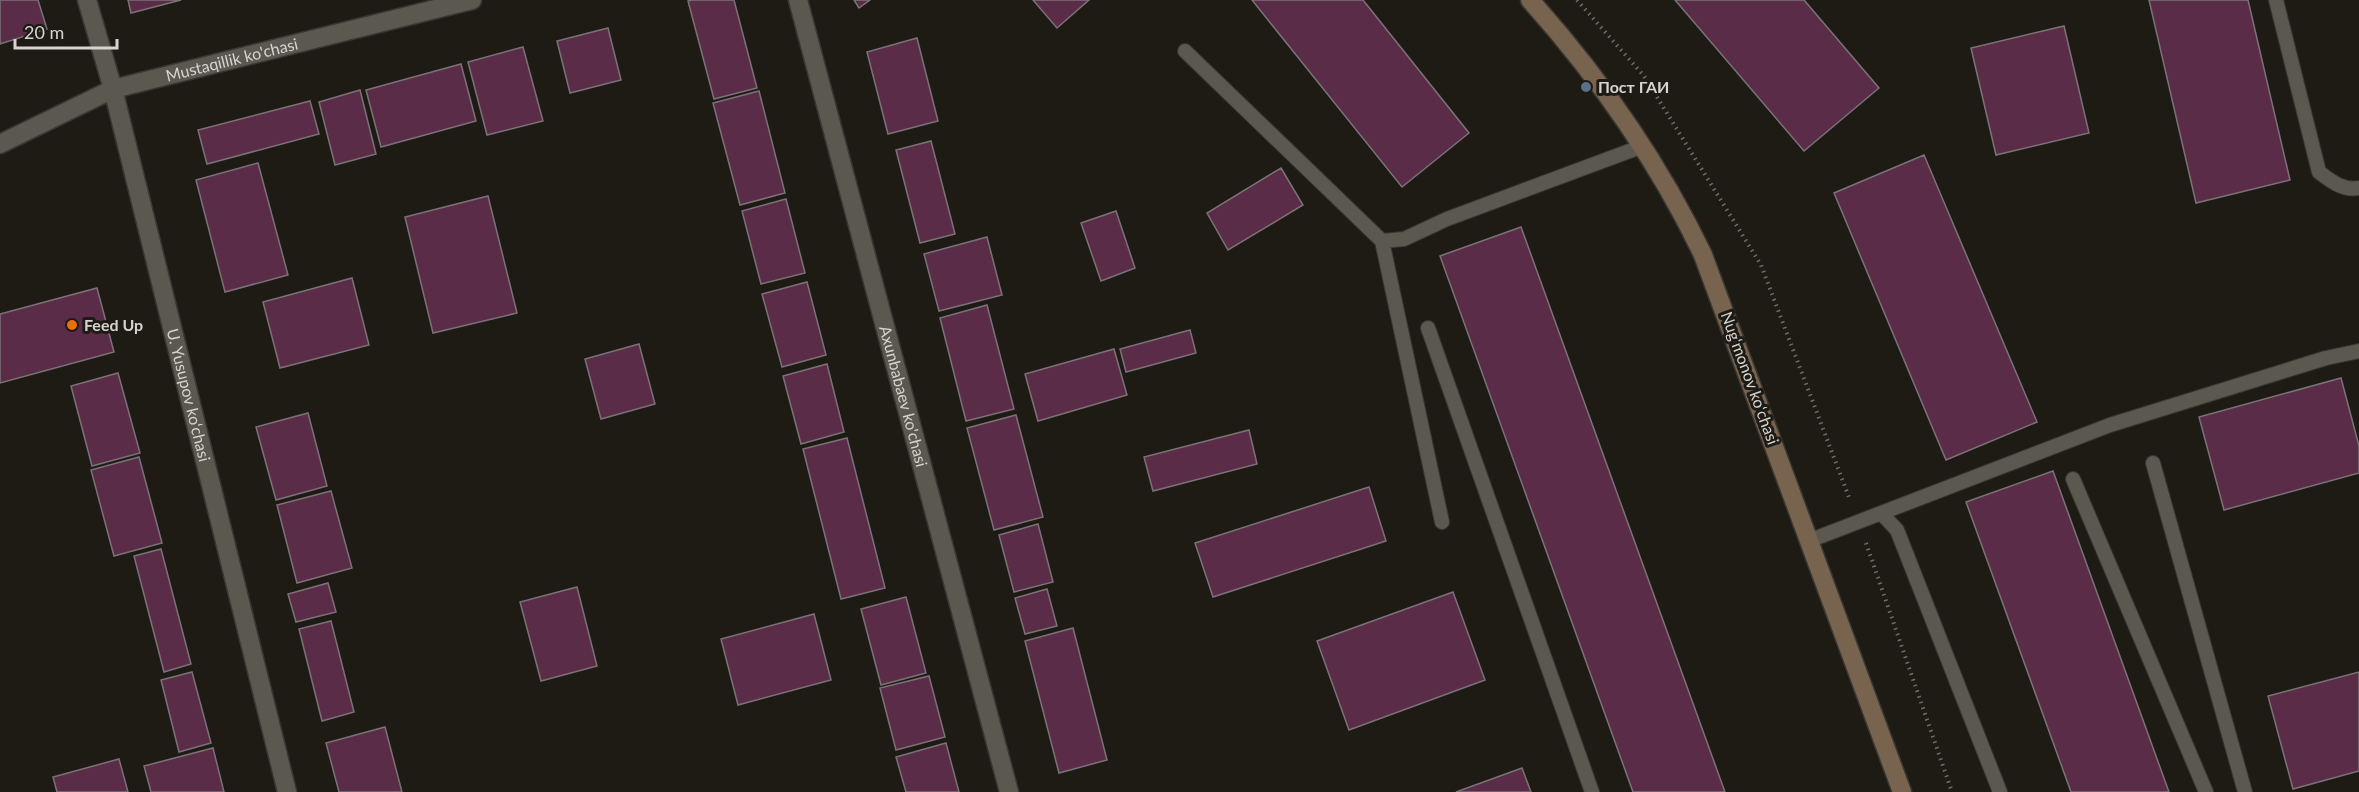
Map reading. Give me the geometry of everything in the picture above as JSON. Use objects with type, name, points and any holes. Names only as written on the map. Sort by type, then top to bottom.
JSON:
[{"type":"main road","name":"Nugʻmonov koʻchasi","points":[[1530,0],[1596,80],[1643,146],[1666,182],[1703,255],[1811,540],[1902,792]]},
{"type":"street","name":"U. Yusupov ko‘chasi","points":[[87,0],[113,88],[287,792]]},
{"type":"street","name":"Mustaqillik ko'chasi","points":[[0,144],[113,88],[472,0]]},
{"type":"street","name":"Axunbabaev ko'chasi","points":[[798,0],[1009,792]]},
{"type":"lane","points":[[2276,0],[2319,172],[2333,183],[2351,190],[2359,188]]},
{"type":"lane","points":[[1185,51],[1382,241],[1442,522]]},
{"type":"lane","points":[[1382,241],[1404,239],[1447,219],[1643,146]]},
{"type":"lane","points":[[1428,328],[1592,792]]},
{"type":"lane","points":[[1811,540],[2110,425],[2326,358],[2359,351]]},
{"type":"lane","points":[[2153,463],[2245,792]]},
{"type":"lane","points":[[2073,479],[2206,792]]},
{"type":"lane","points":[[1881,513],[1897,530],[2000,792]]},
{"type":"path","points":[[1577,0],[1644,76],[1761,265],[1858,521],[1952,792]]},
{"type":"building","points":[[0,0],[38,0],[47,29],[0,44]]},
{"type":"building","points":[[128,0],[181,0],[131,13]]},
{"type":"building","points":[[734,0],[757,88],[714,99],[688,1]]},
{"type":"building","points":[[854,0],[870,0],[859,8]]},
{"type":"building","points":[[1033,0],[1089,0],[1057,28]]},
{"type":"building","points":[[1252,0],[1363,0],[1469,133],[1402,187]]},
{"type":"building","points":[[1675,0],[1804,0],[1879,88],[1804,151]]},
{"type":"building","points":[[2149,0],[2248,0],[2290,180],[2196,203]]},
{"type":"building","points":[[2064,26],[2089,133],[1996,155],[1971,48]]},
{"type":"building","points":[[608,28],[621,80],[570,93],[557,41]]},
{"type":"building","points":[[917,38],[938,121],[888,134],[867,52]]},
{"type":"building","points":[[523,47],[543,121],[487,135],[468,62]]},
{"type":"building","points":[[461,64],[476,121],[381,147],[366,90]]},
{"type":"building","points":[[360,90],[376,154],[335,165],[319,102]]},
{"type":"building","points":[[759,91],[785,193],[740,205],[713,103]]},
{"type":"building","points":[[310,101],[319,134],[207,164],[198,130]]},
{"type":"building","points":[[931,141],[955,234],[920,243],[896,150]]},
{"type":"building","points":[[1924,155],[2037,422],[1946,460],[1834,193]]},
{"type":"building","points":[[258,163],[288,275],[225,292],[196,180]]},
{"type":"building","points":[[1281,168],[1303,205],[1228,250],[1207,213]]},
{"type":"building","points":[[488,196],[517,313],[433,333],[405,217]]},
{"type":"building","points":[[786,199],[805,273],[761,284],[742,211]]},
{"type":"building","points":[[1116,211],[1135,268],[1101,281],[1081,223]]},
{"type":"building","points":[[1521,227],[1725,792],[1633,792],[1440,256]]},
{"type":"building","points":[[987,237],[1002,295],[939,311],[924,254]]},
{"type":"building","points":[[352,278],[369,345],[280,368],[263,302]]},
{"type":"building","points":[[807,282],[826,355],[782,367],[762,294]]},
{"type":"building","points":[[97,288],[114,352],[0,383],[0,314]]},
{"type":"building","points":[[987,305],[1014,409],[966,421],[940,318]]},
{"type":"building","points":[[1190,330],[1196,353],[1126,372],[1120,349]]},
{"type":"building","points":[[639,344],[655,404],[601,419],[585,359]]},
{"type":"building","points":[[1114,349],[1127,395],[1038,421],[1025,374]]},
{"type":"building","points":[[827,364],[844,432],[801,444],[783,376]]},
{"type":"building","points":[[118,373],[140,453],[92,466],[71,386]]},
{"type":"building","points":[[2341,378],[2359,446],[2359,473],[2224,510],[2199,417]]},
{"type":"building","points":[[308,413],[327,486],[276,500],[256,427]]},
{"type":"building","points":[[1016,415],[1043,517],[994,530],[967,428]]},
{"type":"building","points":[[1249,430],[1257,464],[1153,491],[1144,457]]},
{"type":"building","points":[[847,438],[885,588],[841,599],[803,449]]},
{"type":"building","points":[[139,457],[162,543],[114,556],[91,470]]},
{"type":"building","points":[[2053,471],[2169,792],[2071,792],[1966,502]]},
{"type":"building","points":[[1369,487],[1386,541],[1213,597],[1195,543]]},
{"type":"building","points":[[331,491],[352,568],[297,583],[277,505]]},
{"type":"building","points":[[1038,524],[1053,582],[1014,592],[999,535]]},
{"type":"building","points":[[161,549],[191,664],[164,672],[134,556]]},
{"type":"building","points":[[328,583],[336,612],[296,622],[288,594]]},
{"type":"building","points":[[577,587],[597,666],[541,681],[520,602]]},
{"type":"building","points":[[1047,589],[1057,626],[1025,634],[1015,598]]},
{"type":"building","points":[[1453,592],[1485,680],[1349,730],[1317,641]]},
{"type":"building","points":[[906,597],[926,673],[881,685],[861,609]]},
{"type":"building","points":[[814,614],[831,680],[738,705],[721,639]]},
{"type":"building","points":[[331,621],[354,712],[322,721],[299,629]]},
{"type":"building","points":[[1073,628],[1107,760],[1059,773],[1025,641]]},
{"type":"building","points":[[192,672],[211,743],[179,752],[161,680]]},
{"type":"building","points":[[2359,672],[2359,771],[2293,789],[2268,696]]},
{"type":"building","points":[[929,676],[945,737],[896,750],[880,688]]},
{"type":"building","points":[[385,727],[402,792],[339,792],[326,743]]},
{"type":"building","points":[[946,743],[959,792],[906,792],[896,757]]},
{"type":"building","points":[[213,748],[224,792],[151,792],[144,766]]},
{"type":"building","points":[[119,759],[128,792],[57,792],[53,777]]},
{"type":"building","points":[[1522,768],[1531,792],[1456,792]]},
{"type":"place","name":"Пост ГАИ","points":[[1586,87]]},
{"type":"place","name":"Feed Up","points":[[72,325]]}]
